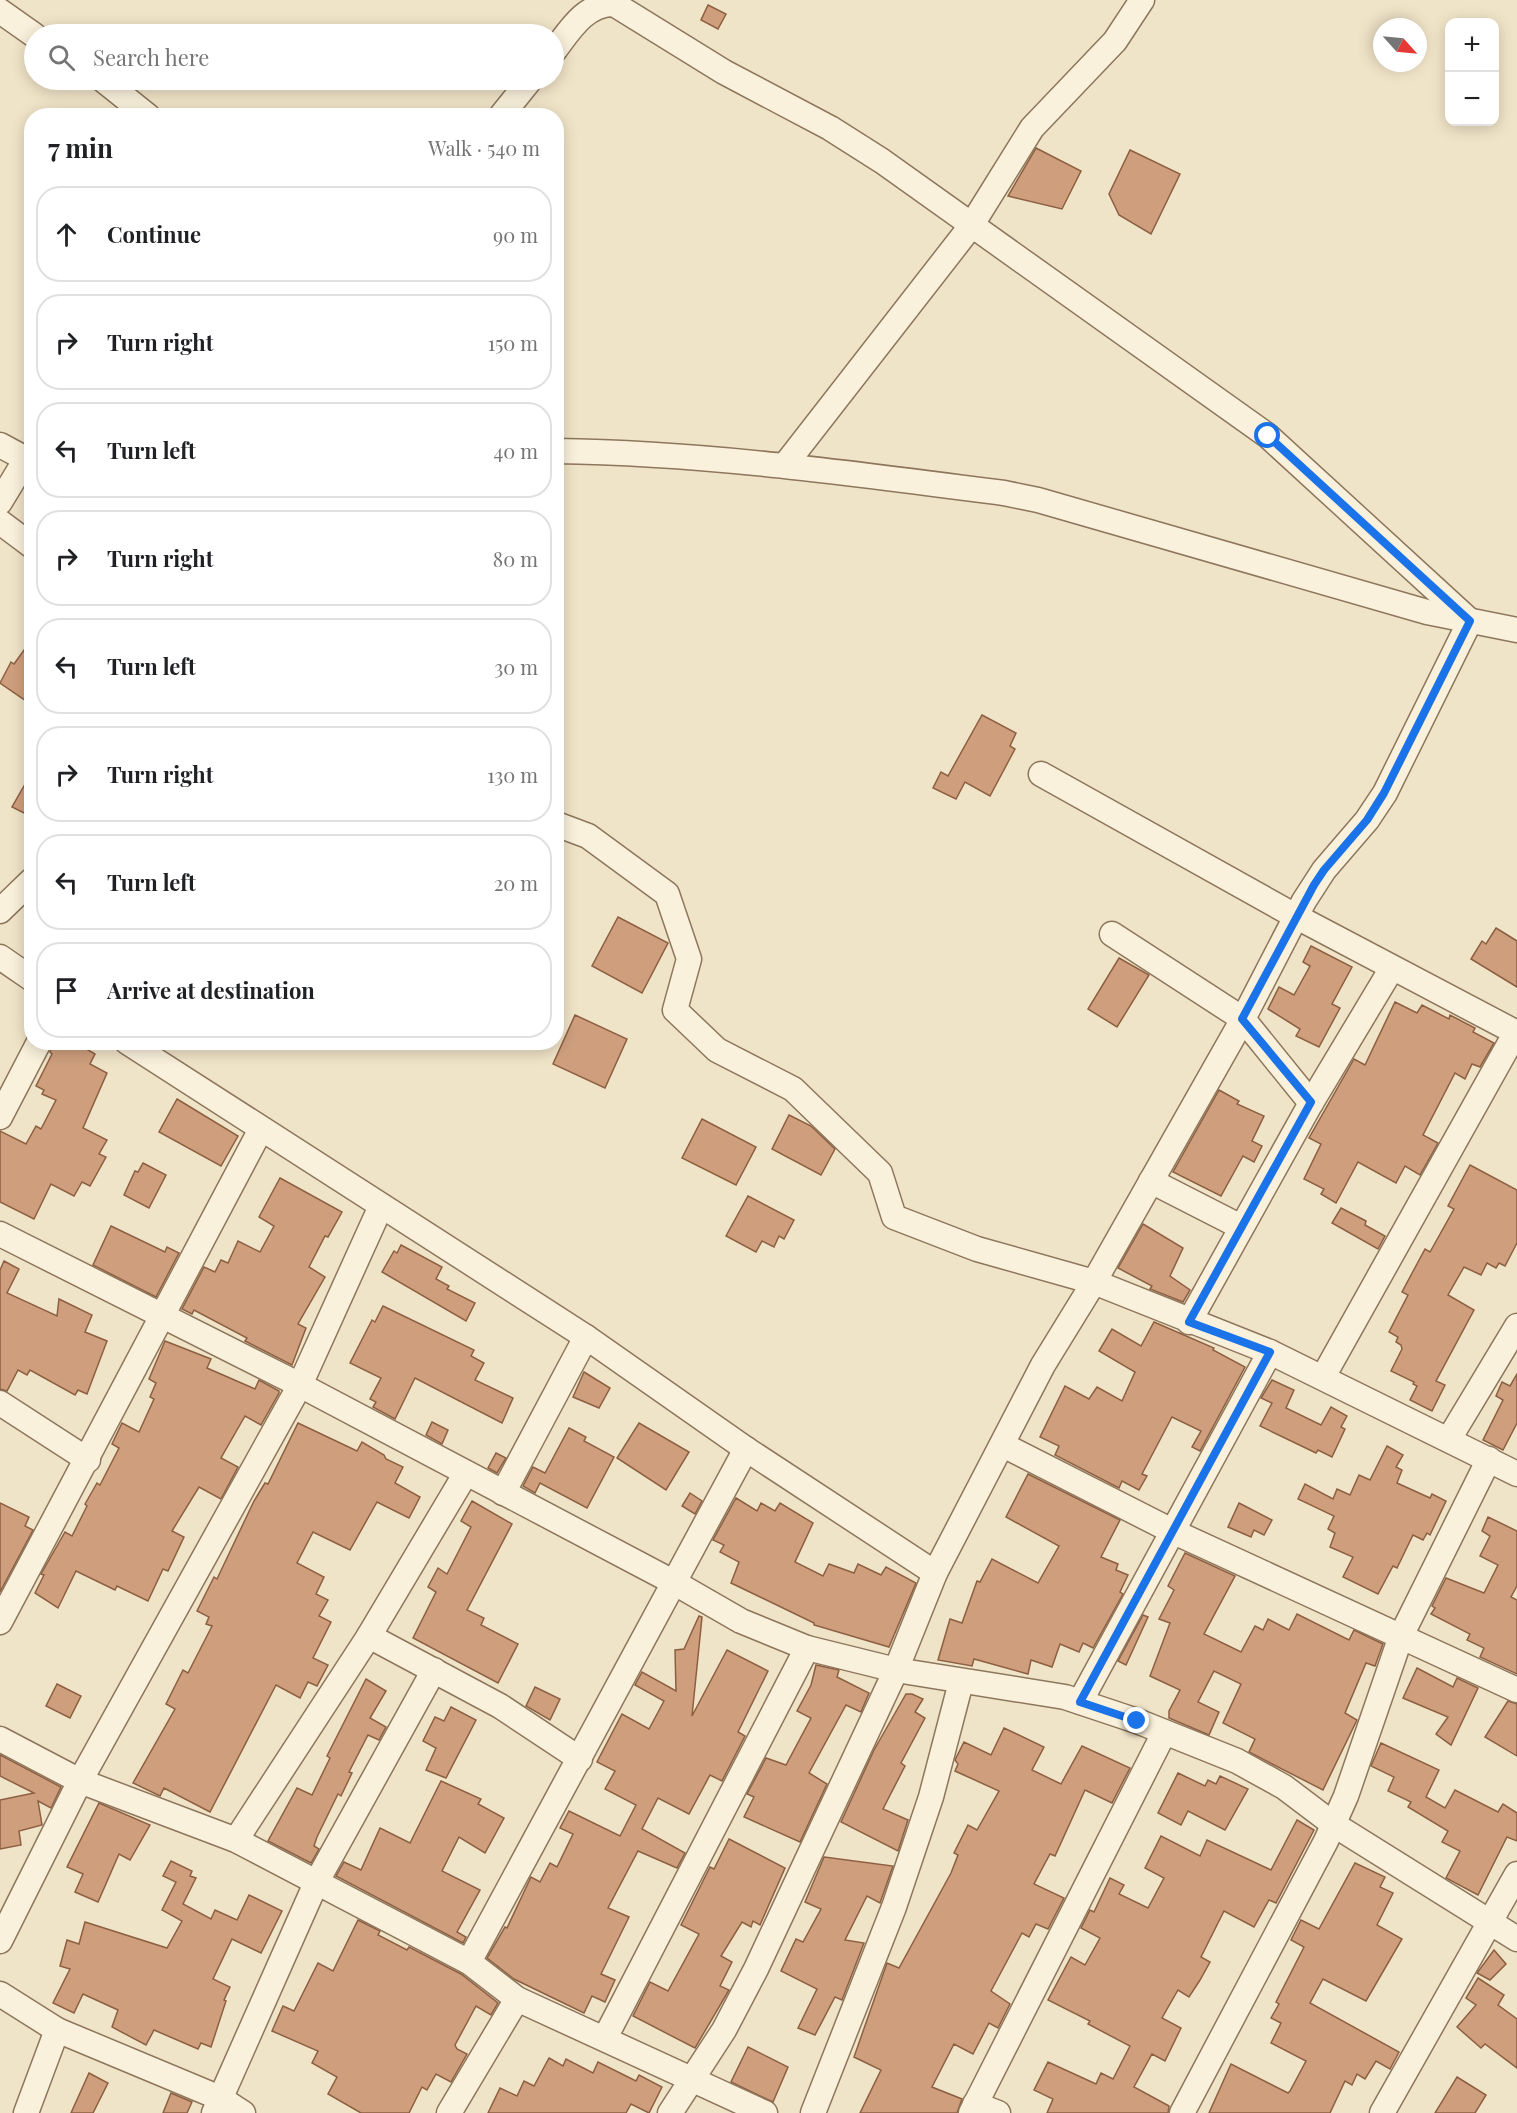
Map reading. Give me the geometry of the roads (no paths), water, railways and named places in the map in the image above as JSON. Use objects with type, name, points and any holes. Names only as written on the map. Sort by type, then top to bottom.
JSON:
[{"type":"street","points":[[785,465],[971,226],[1032,128],[1115,41],[1142,0]]},
{"type":"street","points":[[564,39],[583,15],[600,4],[614,4],[724,72],[839,134],[882,161],[1268,436],[1470,621]]},
{"type":"street","points":[[0,11],[24,28]]},
{"type":"street","points":[[116,90],[138,108]]},
{"type":"street","points":[[507,108],[522,90]]},
{"type":"street","points":[[0,445],[24,457]]},
{"type":"street","points":[[564,451],[644,452],[785,465],[1038,500],[1427,612],[1517,630]]},
{"type":"street","points":[[0,502],[24,466]]},
{"type":"street","points":[[0,522],[24,540]]},
{"type":"street","points":[[670,2113],[724,2030],[756,1969],[896,1670],[935,1573],[1043,1365],[1094,1282],[1324,870],[1367,820],[1384,793],[1470,621]]},
{"type":"street","points":[[1041,774],[1297,917],[1517,1033],[1323,1377]]},
{"type":"street","points":[[564,827],[588,836],[667,894],[689,959],[675,1010],[717,1050],[793,1089],[880,1173],[894,1217],[977,1249],[1094,1282],[1189,1322],[1270,1352],[1517,1474]]},
{"type":"street","points":[[0,911],[24,888]]},
{"type":"street","points":[[1112,934],[1242,1019],[1311,1102]]},
{"type":"street","points":[[0,957],[24,974]]},
{"type":"street","points":[[1189,1322],[1311,1102],[1392,968]]},
{"type":"street","points":[[0,1117],[35,1050]]},
{"type":"street","points":[[139,1050],[586,1337],[746,1449],[935,1573]]},
{"type":"street","points":[[0,1622],[9,1588],[88,1460],[261,1129]]},
{"type":"street","points":[[1151,1181],[1241,1227]]},
{"type":"street","points":[[1,1936],[80,1781],[300,1385],[381,1206]]},
{"type":"street","points":[[0,1234],[300,1385],[675,1583],[741,1621],[807,1648],[896,1670],[1080,1702],[1237,1761],[1284,1787],[1333,1824],[1517,1939]]},
{"type":"street","points":[[1449,1439],[1517,1326]]},
{"type":"street","points":[[503,1493],[586,1337]]},
{"type":"street","points":[[1080,1702],[1270,1352]]},
{"type":"street","points":[[0,1403],[88,1460]]},
{"type":"street","points":[[1003,1445],[1172,1531],[1517,1690]]},
{"type":"street","points":[[469,1962],[746,1449]]},
{"type":"street","points":[[1182,2113],[1333,1824],[1346,1796],[1401,1636],[1489,1459]]},
{"type":"street","points":[[236,1840],[369,1636],[466,1473]]},
{"type":"street","points":[[369,1636],[500,1707],[580,1758]]},
{"type":"street","points":[[605,2038],[807,1648]]},
{"type":"street","points":[[217,2106],[316,1883],[434,1670]]},
{"type":"street","points":[[813,2113],[894,1907],[931,1797],[961,1682]]},
{"type":"street","points":[[998,2113],[973,2108],[1164,1733]]},
{"type":"street","points":[[0,1739],[80,1781],[236,1840],[469,1962],[517,1999],[765,2113]]},
{"type":"street","points":[[1382,2113],[1517,1874]]},
{"type":"street","points":[[0,1994],[57,2030],[217,2106],[243,2113]]},
{"type":"street","points":[[449,2113],[517,1999]]},
{"type":"street","points":[[26,2113],[57,2030]]}]
